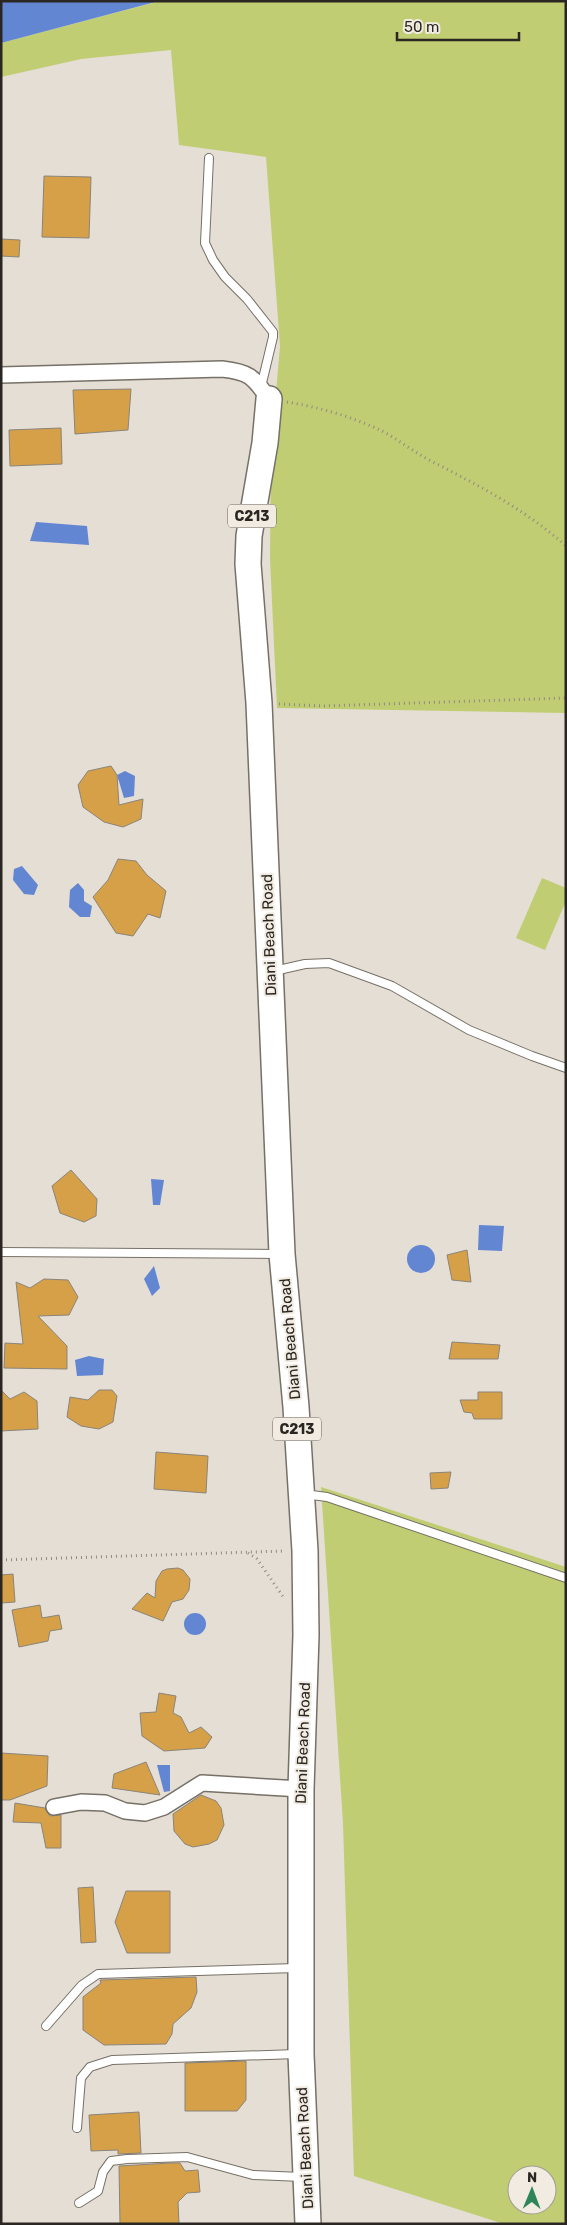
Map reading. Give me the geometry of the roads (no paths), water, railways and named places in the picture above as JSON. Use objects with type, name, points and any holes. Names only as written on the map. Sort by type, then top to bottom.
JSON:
[{"type":"main road","name":"Diani Beach Road","points":[[265,393],[266,443],[249,536],[248,564],[259,703],[282,1254],[305,1551],[306,1635],[301,1789],[300,2054],[308,2224]]},
{"type":"street","points":[[1,375],[222,369],[243,372],[257,381],[265,393]]},
{"type":"street","points":[[54,1806],[81,1802],[105,1802],[125,1811],[145,1813],[164,1807],[202,1783],[301,1789]]},
{"type":"lane","points":[[209,158],[205,243],[213,260],[225,277],[247,299],[273,332],[265,393]]},
{"type":"lane","points":[[270,972],[305,964],[329,963],[392,986],[469,1030],[566,1068]]},
{"type":"lane","points":[[1,1252],[282,1254]]},
{"type":"lane","points":[[302,1494],[327,1497],[566,1578]]},
{"type":"lane","points":[[46,2026],[82,1985],[98,1974],[301,1968]]},
{"type":"lane","points":[[77,2128],[81,2078],[90,2067],[112,2060],[300,2054]]},
{"type":"lane","points":[[79,2203],[98,2191],[103,2172],[111,2161],[127,2159],[187,2157],[253,2175],[306,2177]]},
{"type":"water","points":[[1,1],[159,1],[1,43]]},
{"type":"water","points":[[36,522],[87,526],[89,545],[30,541]]},
{"type":"water","points":[[125,771],[135,776],[134,796],[124,798],[117,775]]},
{"type":"water","points":[[22,866],[38,885],[34,895],[24,894],[13,880],[14,869]]},
{"type":"water","points":[[78,883],[84,890],[84,901],[92,906],[90,917],[80,917],[69,907],[70,890]]},
{"type":"water","points":[[151,1179],[164,1180],[160,1205],[153,1205]]},
{"type":"water","points":[[479,1225],[504,1226],[502,1251],[478,1250]]},
{"type":"water","points":[[421,1245],[431,1249],[435,1259],[431,1269],[421,1273],[411,1269],[407,1259],[411,1249]]},
{"type":"water","points":[[154,1266],[160,1288],[152,1296],[144,1279]]},
{"type":"water","points":[[89,1356],[104,1359],[103,1375],[77,1376],[75,1360]]},
{"type":"water","points":[[195,1613],[203,1616],[206,1624],[203,1632],[195,1635],[187,1632],[184,1624],[187,1616]]},
{"type":"water","points":[[157,1765],[170,1765],[170,1791],[164,1792]]}]
